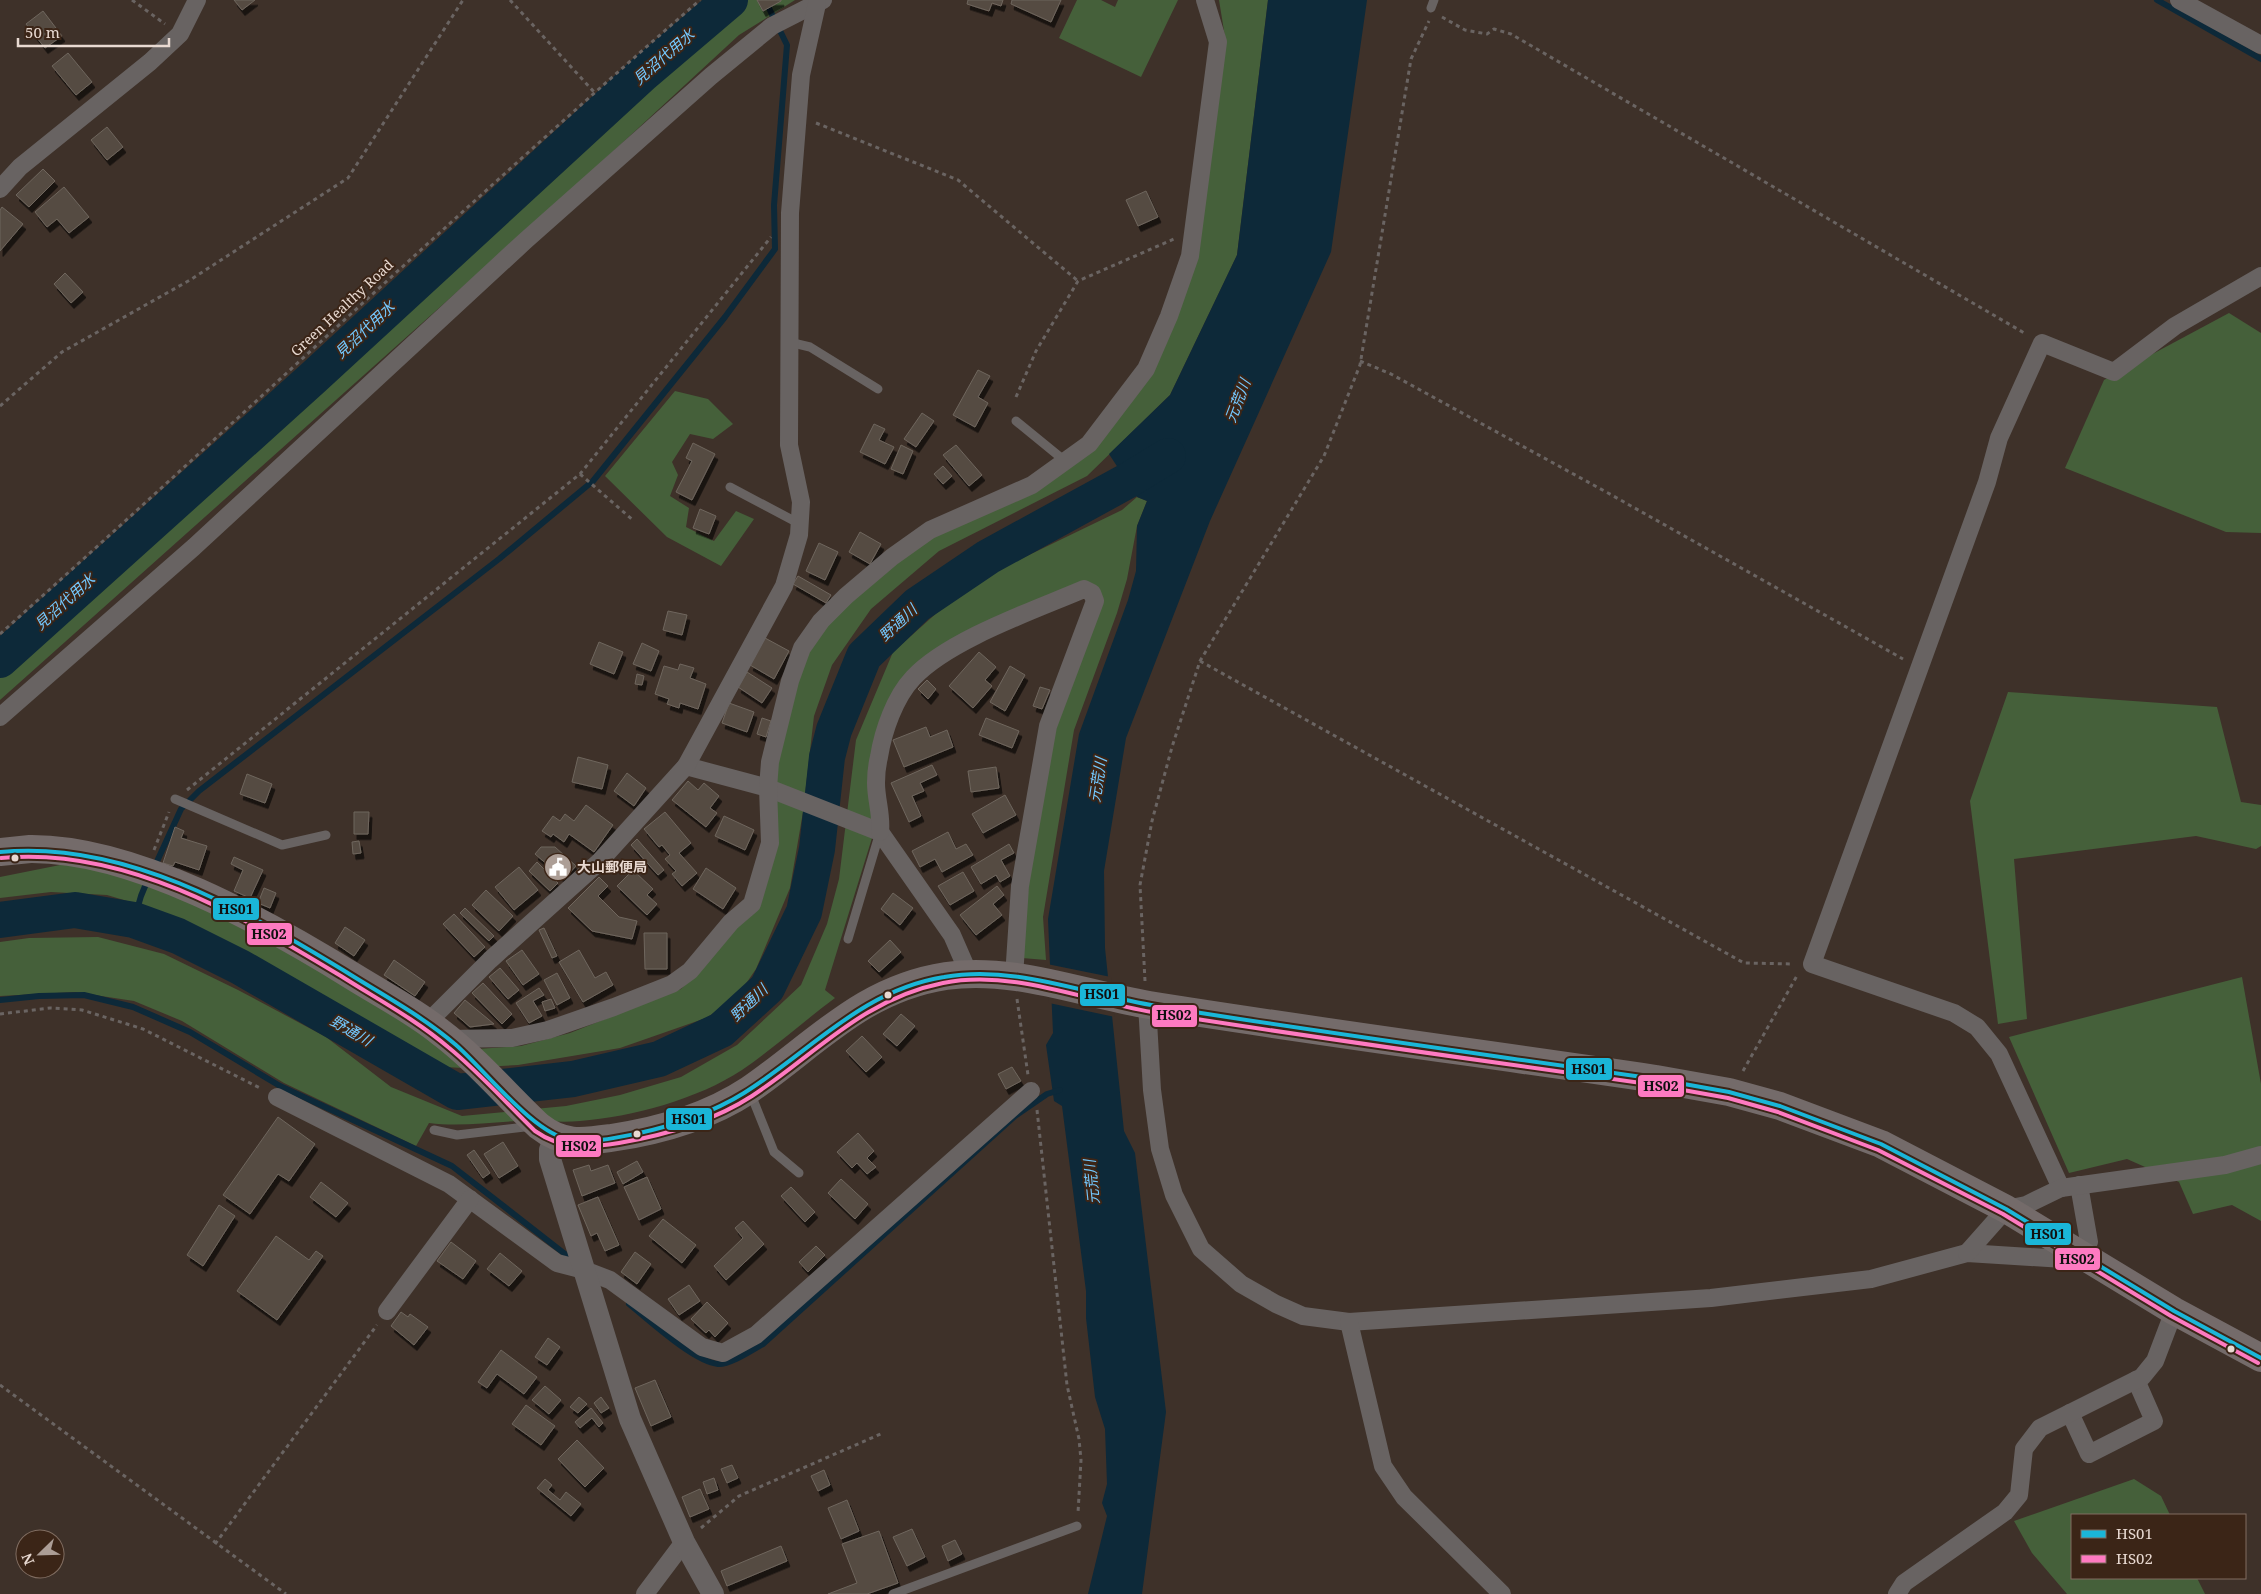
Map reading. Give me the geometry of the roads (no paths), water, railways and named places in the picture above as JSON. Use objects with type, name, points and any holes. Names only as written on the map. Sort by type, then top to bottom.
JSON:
[{"type":"main road","points":[[0,852],[31,849],[103,858],[194,891],[258,921],[313,951],[428,1022],[453,1043],[543,1128],[566,1141],[579,1141],[658,1129],[708,1112],[749,1090],[826,1030],[867,1003],[900,989],[927,980],[969,974],[1018,978],[1143,1003],[1647,1077],[1729,1092],[1797,1112],[1881,1144],[2006,1209],[2174,1310],[2261,1358]]},
{"type":"street","points":[[0,189],[20,167],[128,80],[180,34],[197,0]]},
{"type":"street","points":[[453,1043],[512,1038],[548,1030],[614,1008],[672,984],[690,971],[731,922],[752,904],[770,843],[770,762],[790,681],[802,648],[821,621],[846,596],[892,557],[930,530],[1032,485],[1089,444],[1146,369],[1169,316],[1190,256],[1218,42],[1205,0]]},
{"type":"street","points":[[2180,0],[2261,45]]},
{"type":"street","points":[[428,1022],[490,960],[599,862],[686,766],[784,586],[799,535],[801,502],[789,445],[790,213],[801,75],[820,2]]},
{"type":"street","points":[[0,717],[194,548],[525,241],[710,76],[772,26],[820,2]]},
{"type":"street","points":[[2061,1188],[1999,1054],[1977,1027],[1954,1012],[1812,964],[1987,482],[1999,438],[2042,343],[2114,372],[2175,326],[2261,276]]},
{"type":"street","points":[[877,830],[881,818],[876,784],[879,756],[886,728],[898,700],[912,679],[929,662],[974,637],[1084,588],[1092,593],[1096,601],[1046,736],[1020,886],[1018,978]]},
{"type":"street","points":[[686,766],[770,789],[877,830],[952,935],[969,974]]},
{"type":"street","points":[[1143,1003],[1160,1150],[1174,1195],[1201,1249],[1241,1284],[1276,1304],[1303,1316],[1349,1322],[1711,1298],[1871,1279],[1967,1253],[2064,1259],[2082,1254],[2088,1242],[2079,1185]]},
{"type":"street","points":[[277,1097],[449,1184],[557,1263],[584,1270],[610,1280],[702,1347],[723,1353],[756,1335],[1031,1091]]},
{"type":"street","points":[[543,1128],[550,1150],[550,1159],[630,1419],[684,1542],[713,1594]]},
{"type":"street","points":[[1967,1253],[2006,1209],[2026,1205],[2061,1188],[2225,1165],[2261,1155]]},
{"type":"street","points":[[388,1310],[470,1198]]},
{"type":"street","points":[[1897,1594],[1904,1583],[2005,1512],[2019,1495],[2024,1449],[2040,1428],[2142,1377],[2155,1361],[2174,1310]]},
{"type":"street","points":[[1349,1322],[1383,1466],[1404,1497],[1502,1594]]},
{"type":"street","points":[[2070,1413],[2089,1454],[2154,1421],[2136,1380]]},
{"type":"street","points":[[645,1594],[684,1542]]},
{"type":"lane","points":[[789,342],[810,347],[878,390]]},
{"type":"lane","points":[[1016,421],[1065,461]]},
{"type":"lane","points":[[730,487],[800,524]]},
{"type":"lane","points":[[176,800],[282,845],[326,835]]},
{"type":"lane","points":[[848,939],[877,830]]},
{"type":"lane","points":[[749,1090],[774,1152],[799,1173]]},
{"type":"lane","points":[[434,1130],[457,1135],[543,1128]]},
{"type":"lane","points":[[893,1594],[1077,1526]]},
{"type":"water","name":"元荒川","points":[[1268,0],[1367,0],[1331,252],[1210,521],[1126,738],[1104,871],[1105,948],[1124,1131],[1135,1153],[1166,1412],[1142,1594],[1088,1594],[1107,1516],[1102,1503],[1107,1484],[1105,1429],[1095,1397],[1086,1318],[1086,1291],[1062,1106],[1054,1101],[1046,1045],[1053,1033],[1048,919],[1079,734],[1128,600],[1136,571],[1137,526],[1147,501],[1137,497],[1109,454],[1170,395],[1237,255]]},
{"type":"waterway","name":"見沼代用水","points":[[0,660],[313,378],[643,74],[730,0]]},
{"type":"waterway","points":[[154,868],[181,809],[199,791],[499,559],[593,481],[725,317],[775,249],[774,205],[787,45],[765,0]]},
{"type":"waterway","points":[[2157,0],[2261,59]]},
{"type":"waterway","name":"野通川","points":[[0,920],[75,910],[134,920],[178,936],[240,967],[457,1092],[573,1079],[659,1059],[721,1030],[767,988],[804,912],[817,849],[827,757],[834,730],[864,656],[917,605],[988,557],[1127,481],[1168,456]]},
{"type":"waterway","points":[[134,920],[148,879]]},
{"type":"waterway","points":[[0,1000],[39,996],[84,995],[133,1007],[190,1032],[280,1086],[452,1166],[574,1261]]},
{"type":"waterway","points":[[629,1304],[672,1339],[708,1362],[723,1364],[741,1357],[763,1344],[1015,1116],[1047,1094],[1060,1090]]},
{"type":"place","name":"大山郵便局","points":[[558,867]]}]
